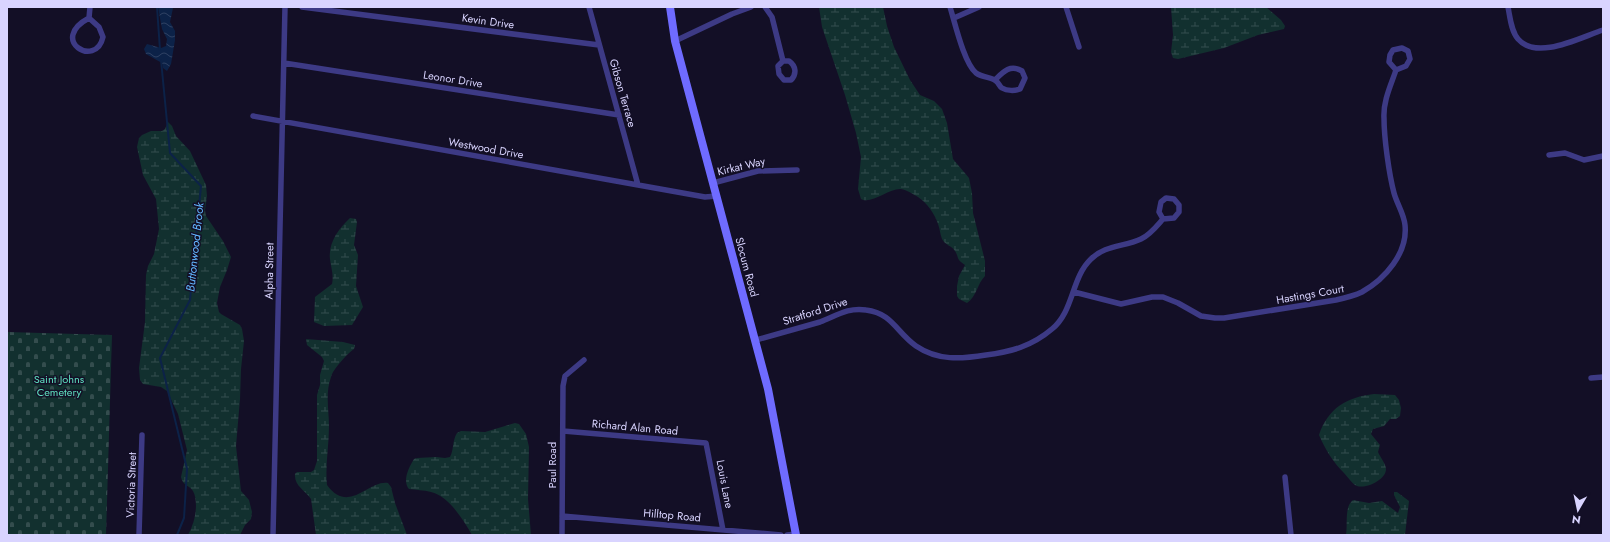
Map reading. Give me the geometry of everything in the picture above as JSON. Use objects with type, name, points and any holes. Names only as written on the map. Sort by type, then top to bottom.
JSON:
[{"type":"main road","name":"Slocum Road","points":[[670,7],[675,40],[771,400],[793,535]]},
{"type":"street","points":[[89,18],[90,7]]},
{"type":"street","name":"Alpha Street","points":[[273,535],[285,7]]},
{"type":"street","name":"Kevin Drive","points":[[302,7],[599,45]]},
{"type":"street","name":"Gibson Terrace","points":[[588,7],[638,185]]},
{"type":"street","points":[[675,40],[751,7]]},
{"type":"street","points":[[765,7],[772,17],[783,61]]},
{"type":"street","points":[[950,7],[965,54],[973,69],[982,76],[995,80],[1002,88],[1016,90],[1022,87],[1025,78],[1022,71],[1013,68],[1003,71],[995,80]]},
{"type":"street","points":[[954,18],[979,7]]},
{"type":"street","points":[[1066,7],[1079,47]]},
{"type":"street","points":[[1508,7],[1512,26],[1517,39],[1526,46],[1533,48],[1547,49],[1603,30]]},
{"type":"street","points":[[89,18],[99,27],[103,37],[100,46],[90,51],[80,49],[75,45],[73,39],[73,31],[76,26],[89,18]]},
{"type":"street","name":"Leonor Drive","points":[[284,63],[619,115]]},
{"type":"street","name":"Hastings Court","points":[[1074,292],[1121,304],[1152,297],[1163,297],[1178,303],[1201,316],[1224,318],[1336,300],[1352,296],[1367,289],[1392,265],[1402,247],[1405,234],[1404,220],[1395,196],[1392,181],[1384,128],[1385,106],[1396,70]]},
{"type":"street","name":"Westwood Drive","points":[[253,116],[705,197],[716,196]]},
{"type":"street","points":[[1550,155],[1565,153],[1584,160],[1603,156]]},
{"type":"street","name":"Kirkat Way","points":[[713,183],[758,171],[797,170]]},
{"type":"street","name":"Stratford Drive","points":[[756,340],[818,322],[844,311],[859,309],[874,311],[884,315],[910,342],[931,354],[946,358],[962,358],[1004,353],[1028,345],[1052,329],[1066,312],[1081,274],[1092,258],[1110,247],[1141,239],[1152,232],[1163,219]]},
{"type":"street","name":"Paul Road","points":[[562,535],[562,395],[565,376],[584,360]]},
{"type":"street","points":[[1592,378],[1603,377]]},
{"type":"street","name":"Richard Alan Road","points":[[562,431],[706,443]]},
{"type":"street","name":"Victoria Street","points":[[139,535],[142,435]]},
{"type":"street","name":"Louis Lane","points":[[706,443],[724,530]]},
{"type":"street","points":[[1285,477],[1291,535]]},
{"type":"street","name":"Hilltop Road","points":[[562,516],[781,535]]},
{"type":"green space","points":[[819,7],[883,7],[894,47],[910,80],[920,95],[934,101],[942,109],[947,123],[953,159],[969,178],[972,193],[973,213],[985,261],[985,276],[973,297],[967,303],[959,299],[957,296],[959,276],[965,265],[959,260],[954,249],[943,241],[935,216],[924,202],[912,193],[901,189],[896,189],[870,200],[861,199],[858,189],[861,157],[856,133],[822,27]]},
{"type":"green space","points":[[1171,7],[1266,7],[1281,20],[1285,26],[1284,29],[1258,35],[1224,48],[1178,59],[1173,58],[1171,52],[1173,35]]},
{"type":"green space","points":[[168,122],[172,126],[176,136],[190,151],[206,185],[206,216],[223,241],[231,257],[220,287],[217,303],[221,314],[240,325],[244,341],[236,446],[241,491],[249,500],[252,512],[251,519],[245,525],[240,535],[188,535],[195,518],[196,504],[193,491],[183,482],[181,477],[187,450],[178,414],[167,391],[161,387],[143,384],[140,380],[139,368],[145,322],[146,275],[148,266],[154,254],[159,229],[156,199],[143,175],[137,147],[139,138],[142,135],[151,131],[162,131],[165,129]]},
{"type":"green space","points":[[350,218],[356,219],[357,222],[354,245],[358,255],[356,286],[363,307],[352,325],[324,326],[314,322],[315,297],[332,284],[333,275],[330,259],[331,247],[338,231]]},
{"type":"green space","name":"Saint Johns Cemetery","points":[[7,332],[112,335],[106,535],[7,535]]},
{"type":"green space","points":[[306,339],[343,342],[355,345],[354,349],[334,370],[329,383],[329,426],[326,470],[327,485],[335,493],[343,497],[351,497],[373,486],[381,483],[388,483],[391,487],[395,503],[407,535],[316,535],[311,499],[298,485],[295,478],[295,474],[297,472],[311,472],[314,470],[317,461],[317,395],[324,361],[322,357],[307,345]]},
{"type":"green space","points":[[1374,394],[1395,395],[1399,400],[1401,408],[1400,416],[1396,419],[1390,419],[1384,426],[1373,429],[1371,434],[1380,445],[1378,452],[1386,469],[1383,477],[1375,483],[1361,487],[1355,485],[1340,469],[1333,460],[1319,435],[1333,411],[1347,401]]},
{"type":"green space","points":[[515,423],[519,424],[526,434],[529,447],[528,499],[531,535],[472,535],[465,523],[444,498],[431,492],[409,489],[407,486],[407,474],[414,459],[450,457],[457,433],[461,431],[485,432]]},
{"type":"green space","points":[[1394,492],[1397,492],[1409,501],[1405,535],[1346,535],[1347,511],[1353,500],[1369,503],[1382,501],[1398,513],[1400,507]]},
{"type":"water","points":[[158,7],[173,8],[170,22],[175,31],[175,40],[171,64],[167,71],[163,68],[162,63],[146,54],[144,49],[147,44],[161,48],[166,46],[167,39],[162,29]]},
{"type":"waterway","name":"Buttonwood Brook","points":[[157,7],[160,50]]},
{"type":"waterway","name":"Buttonwood Brook","points":[[161,60],[170,153],[201,186],[190,300],[160,358],[187,469],[184,518],[177,535]]}]
